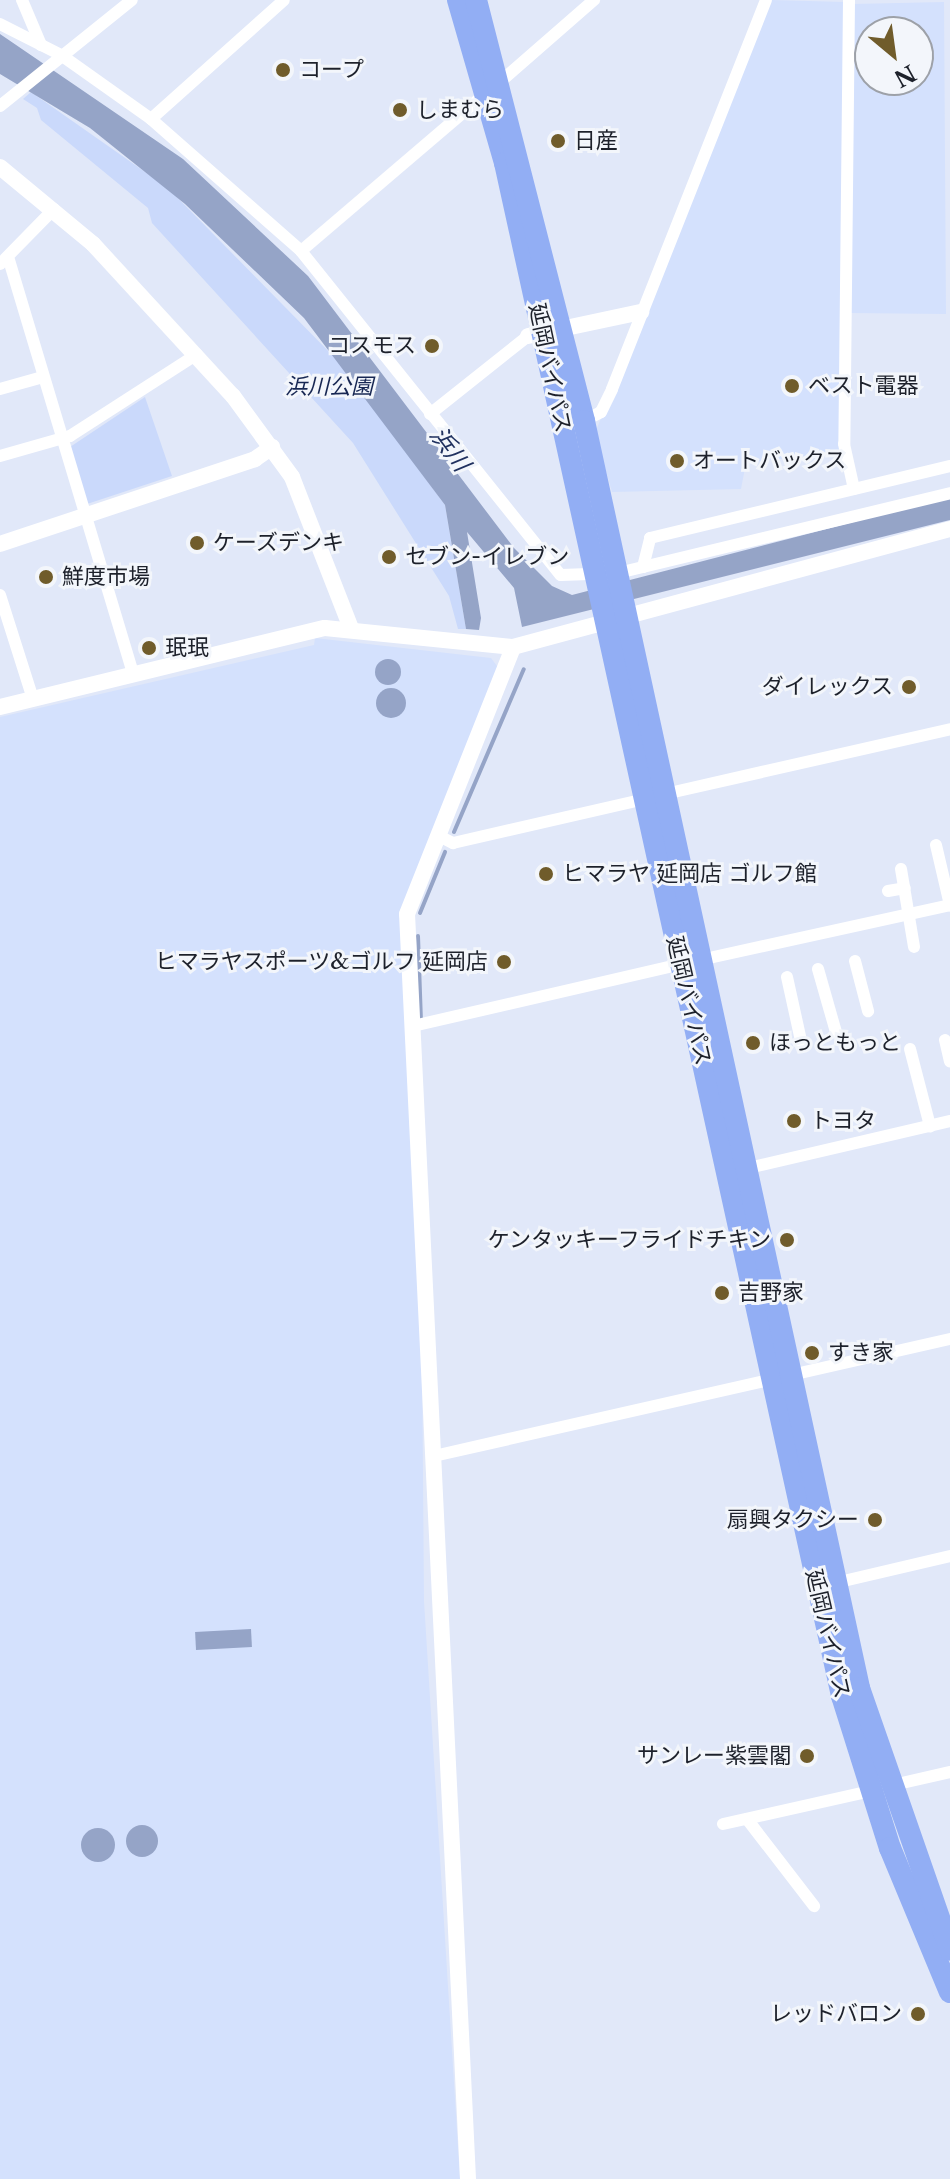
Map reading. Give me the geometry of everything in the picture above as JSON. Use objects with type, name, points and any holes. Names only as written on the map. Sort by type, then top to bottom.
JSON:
[{"type":"highway","name":"延岡バイパス","points":[[458,0],[492,88]]},
{"type":"highway","name":"延岡バイパス","points":[[476,0],[604,619],[655,797]]},
{"type":"highway","name":"延岡バイパス","points":[[544,332],[584,421],[626,611],[655,797],[781,1377],[835,1583],[880,1788]]},
{"type":"highway","name":"延岡バイパス","points":[[691,962],[744,1169],[842,1696],[950,1950]]},
{"type":"highway","name":"延岡バイパス","points":[[937,1923],[950,1992]]},
{"type":"street","points":[[22,0],[41,45]]},
{"type":"street","points":[[1,103],[132,0]]},
{"type":"street","points":[[151,119],[284,0]]},
{"type":"street","points":[[301,251],[594,0]]},
{"type":"street","points":[[584,421],[601,412],[766,0]]},
{"type":"street","points":[[849,0],[844,444],[854,489]]},
{"type":"street","points":[[0,24],[59,56],[151,119],[301,251],[548,568],[596,580],[618,576],[643,567],[950,493]]},
{"type":"street","points":[[0,167],[54,209],[197,354],[272,447],[307,508],[351,628]]},
{"type":"street","points":[[54,209],[5,262],[133,673]]},
{"type":"street","points":[[430,414],[544,332],[641,312]]},
{"type":"street","points":[[0,456],[62,439],[197,354]]},
{"type":"street","points":[[0,389],[43,377]]},
{"type":"street","points":[[0,544],[272,447]]},
{"type":"street","points":[[643,567],[650,538],[950,466]]},
{"type":"street","points":[[0,707],[297,632],[351,628],[513,647],[626,611],[950,529]]},
{"type":"street","points":[[0,595],[33,699]]},
{"type":"street","points":[[468,2179],[407,914],[513,647]]},
{"type":"street","points":[[437,835],[453,843],[950,729]]},
{"type":"street","points":[[413,1026],[950,905],[936,845]]},
{"type":"street","points":[[901,869],[914,947]]},
{"type":"street","points":[[888,891],[905,888]]},
{"type":"street","points":[[855,961],[868,1011]]},
{"type":"street","points":[[818,969],[836,1032]]},
{"type":"street","points":[[787,977],[802,1045]]},
{"type":"street","points":[[945,1040],[950,1061]]},
{"type":"street","points":[[910,1049],[930,1126]]},
{"type":"street","points":[[744,1169],[950,1121]]},
{"type":"street","points":[[434,1456],[950,1339]]},
{"type":"street","points":[[835,1583],[950,1556]]},
{"type":"street","points":[[723,1824],[950,1772]]},
{"type":"street","points":[[747,1819],[814,1906]]},
{"type":"shaded area","points":[[771,0],[845,2],[839,452],[746,463],[741,489],[612,492],[595,433]]},
{"type":"shaded area","points":[[944,2],[946,314],[850,313],[853,4]]},
{"type":"shaded area","points":[[0,34],[183,159],[308,276],[514,548],[552,586],[572,595],[950,497],[950,520],[522,627],[514,588],[467,532],[481,618],[479,630],[466,629],[445,505],[304,318],[185,204],[90,128],[0,74]]},
{"type":"shaded area","points":[[315,638],[491,658],[500,670],[401,910],[422,1351],[424,1601],[460,2179],[0,2179],[0,717],[314,645]]},
{"type":"shaded area","points":[[388,659],[397,663],[401,672],[397,681],[388,685],[379,681],[375,672],[379,663]]},
{"type":"shaded area","points":[[391,688],[402,692],[406,703],[402,714],[391,718],[380,714],[376,703],[380,692]]},
{"type":"shaded area","points":[[251,1629],[252,1647],[196,1650],[195,1632]]},
{"type":"shaded area","points":[[142,1825],[153,1830],[158,1841],[153,1852],[142,1857],[131,1852],[126,1841],[131,1830]]},
{"type":"shaded area","points":[[98,1828],[110,1833],[115,1845],[110,1857],[98,1862],[86,1857],[81,1845],[86,1833]]},
{"type":"green space","name":"浜川公園","points":[[31,92],[168,188],[341,364],[445,505],[466,629],[458,629],[449,596],[353,443],[152,223],[148,208],[41,120],[37,108],[23,99]]},
{"type":"green space","points":[[145,397],[172,476],[87,504],[70,447]]},
{"type":"waterway","points":[[454,832],[524,669]]},
{"type":"waterway","points":[[420,913],[445,852]]},
{"type":"waterway","points":[[418,936],[421,1021]]},
{"type":"place","name":"コープ","points":[[283,70]]},
{"type":"place","name":"しまむら","points":[[400,110]]},
{"type":"place","name":"日産","points":[[558,141]]},
{"type":"place","name":"コスモス","points":[[432,346]]},
{"type":"place","name":"ベスト電器","points":[[792,386]]},
{"type":"place","name":"オートバックス","points":[[677,461]]},
{"type":"place","name":"ケーズデンキ","points":[[197,543]]},
{"type":"place","name":"セブン-イレブン","points":[[389,557]]},
{"type":"place","name":"鮮度市場","points":[[46,577]]},
{"type":"place","name":"珉珉","points":[[149,648]]},
{"type":"place","name":"ダイレックス","points":[[909,687]]},
{"type":"place","name":"ヒマラヤ 延岡店 ゴルフ館","points":[[546,874]]},
{"type":"place","name":"ヒマラヤスポーツ&ゴルフ 延岡店","points":[[504,962]]},
{"type":"place","name":"ほっともっと","points":[[753,1043]]},
{"type":"place","name":"トヨタ","points":[[794,1121]]},
{"type":"place","name":"ケンタッキーフライドチキン","points":[[787,1240]]},
{"type":"place","name":"吉野家","points":[[722,1293]]},
{"type":"place","name":"すき家","points":[[812,1353]]},
{"type":"place","name":"扇興タクシー","points":[[875,1520]]},
{"type":"place","name":"サンレー紫雲閣","points":[[807,1756]]},
{"type":"place","name":"レッドバロン","points":[[918,2014]]},
{"type":"water label","name":"浜川","points":[[450,449]]}]
